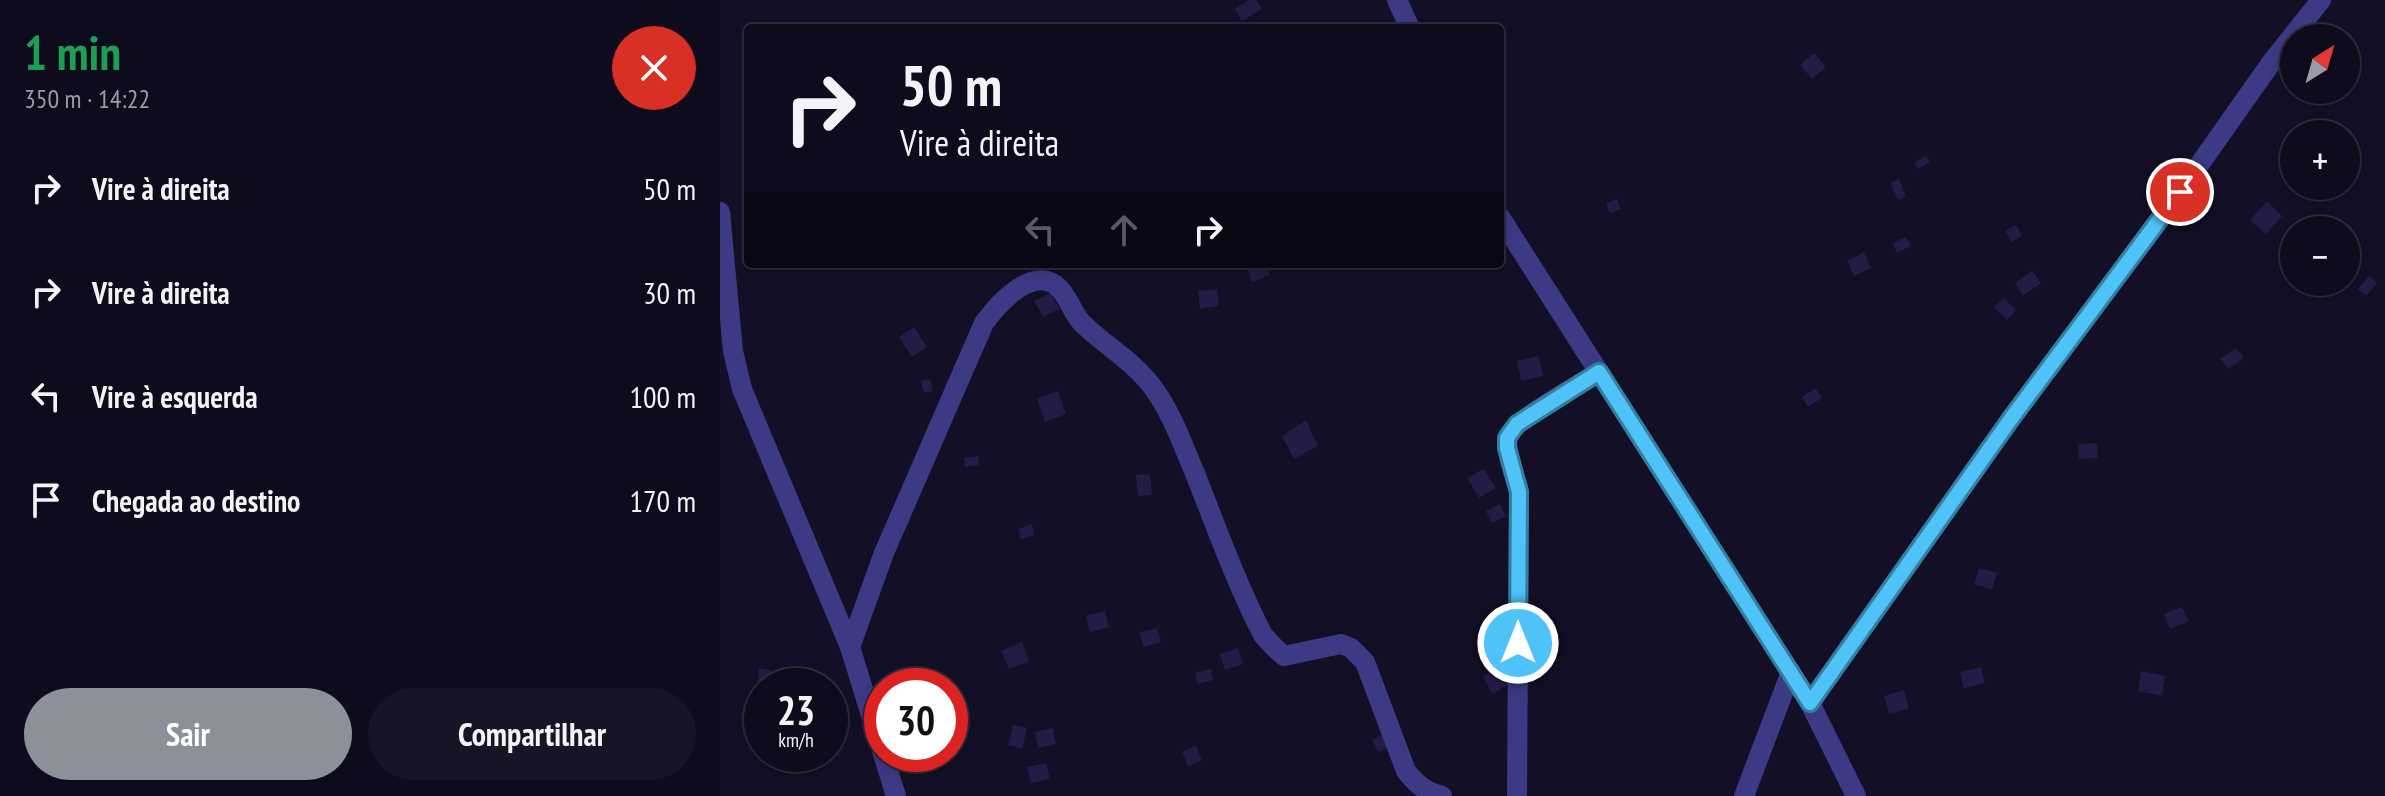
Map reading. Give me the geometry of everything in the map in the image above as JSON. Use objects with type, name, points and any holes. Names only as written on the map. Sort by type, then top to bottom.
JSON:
[{"type":"street","points":[[1397,0],[1408,24]]},
{"type":"street","points":[[1810,703],[2010,420],[2180,192],[2271,63],[2321,0]]},
{"type":"street","points":[[720,212],[733,351],[742,389],[850,647],[864,693]]},
{"type":"street","points":[[1504,223],[1791,672],[1810,703],[1856,796]]},
{"type":"street","points":[[850,647],[884,553],[984,323],[995,307],[1016,289],[1037,282],[1049,282],[1061,290],[1081,321],[1139,370],[1154,389],[1175,425],[1263,635],[1284,656],[1341,644],[1351,648],[1365,662],[1406,771],[1416,784],[1429,793],[1442,796]]},
{"type":"street","points":[[1517,796],[1519,492],[1507,438],[1517,424],[1599,372]]},
{"type":"street","points":[[1744,796],[1791,672]]},
{"type":"street","points":[[888,772],[896,796]]},
{"type":"building","points":[[1249,0],[1256,0],[1262,9],[1242,21],[1235,9]]},
{"type":"building","points":[[1814,53],[1826,67],[1812,79],[1800,65]]},
{"type":"building","points":[[1926,156],[1930,162],[1918,169],[1914,163]]},
{"type":"building","points":[[1899,179],[1906,196],[1898,200],[1890,183]]},
{"type":"building","points":[[1617,199],[1621,209],[1610,213],[1606,204]]},
{"type":"building","points":[[2267,201],[2282,216],[2266,234],[2250,220]]},
{"type":"building","points":[[2016,225],[2022,236],[2012,242],[2005,231]]},
{"type":"building","points":[[1906,237],[1911,246],[1897,253],[1893,243]]},
{"type":"building","points":[[1864,252],[1871,268],[1854,276],[1847,261]]},
{"type":"building","points":[[1247,268],[1267,268],[1270,275],[1252,282]]},
{"type":"building","points":[[2032,271],[2041,283],[2023,296],[2015,283]]},
{"type":"building","points":[[2369,276],[2377,283],[2366,296],[2360,287]]},
{"type":"building","points":[[1217,289],[1219,306],[1200,309],[1198,291]]},
{"type":"building","points":[[1051,293],[1059,309],[1043,317],[1034,301]]},
{"type":"building","points":[[2004,298],[2016,310],[2007,320],[1994,307]]},
{"type":"building","points":[[914,327],[927,347],[912,357],[899,337]]},
{"type":"building","points":[[2236,348],[2244,358],[2228,369],[2220,359]]},
{"type":"building","points":[[1539,356],[1543,376],[1521,381],[1517,361]]},
{"type":"building","points":[[930,379],[933,391],[924,393],[921,381]]},
{"type":"building","points":[[1816,388],[1822,398],[1808,407],[1802,397]]},
{"type":"building","points":[[1058,391],[1066,414],[1045,422],[1037,399]]},
{"type":"building","points":[[1306,420],[1318,446],[1294,459],[1282,436]]},
{"type":"building","points":[[2097,443],[2098,458],[2079,459],[2078,444]]},
{"type":"building","points":[[978,456],[979,465],[965,467],[964,458]]},
{"type":"building","points":[[1484,469],[1496,488],[1479,498],[1467,478]]},
{"type":"building","points":[[1150,474],[1152,495],[1138,496],[1136,475]]},
{"type":"building","points":[[1500,504],[1506,516],[1492,523],[1486,511]]},
{"type":"building","points":[[1032,524],[1035,535],[1021,539],[1018,529]]},
{"type":"building","points":[[1979,568],[1997,573],[1992,590],[1974,584]]},
{"type":"building","points":[[2182,607],[2189,621],[2170,629],[2164,614]]},
{"type":"building","points":[[1105,611],[1109,627],[1090,632],[1086,616]]},
{"type":"building","points":[[1157,628],[1161,642],[1144,647],[1139,633]]},
{"type":"building","points":[[1022,642],[1029,661],[1009,669],[1001,651]]},
{"type":"building","points":[[1238,648],[1243,664],[1225,670],[1220,654]]},
{"type":"building","points":[[1502,667],[1510,684],[1492,694],[1483,676]]},
{"type":"building","points":[[1981,667],[1985,683],[1964,688],[1960,672]]},
{"type":"building","points":[[1211,669],[1213,680],[1197,684],[1195,673]]},
{"type":"building","points":[[2141,671],[2165,676],[2162,696],[2138,691]]},
{"type":"building","points":[[1904,690],[1909,709],[1889,714],[1884,696]]},
{"type":"building","points":[[1013,725],[1027,728],[1022,749],[1008,745]]},
{"type":"building","points":[[1053,728],[1056,744],[1038,748],[1035,732]]},
{"type":"building","points":[[1384,734],[1391,746],[1378,752],[1372,740]]},
{"type":"building","points":[[1196,746],[1202,760],[1188,766],[1182,752]]},
{"type":"building","points":[[1046,763],[1050,779],[1031,783],[1027,767]]},
{"type":"route","points":[[1518,643],[1519,492],[1507,438],[1517,424],[1599,372],[1810,703],[2010,420],[2180,192]]}]
